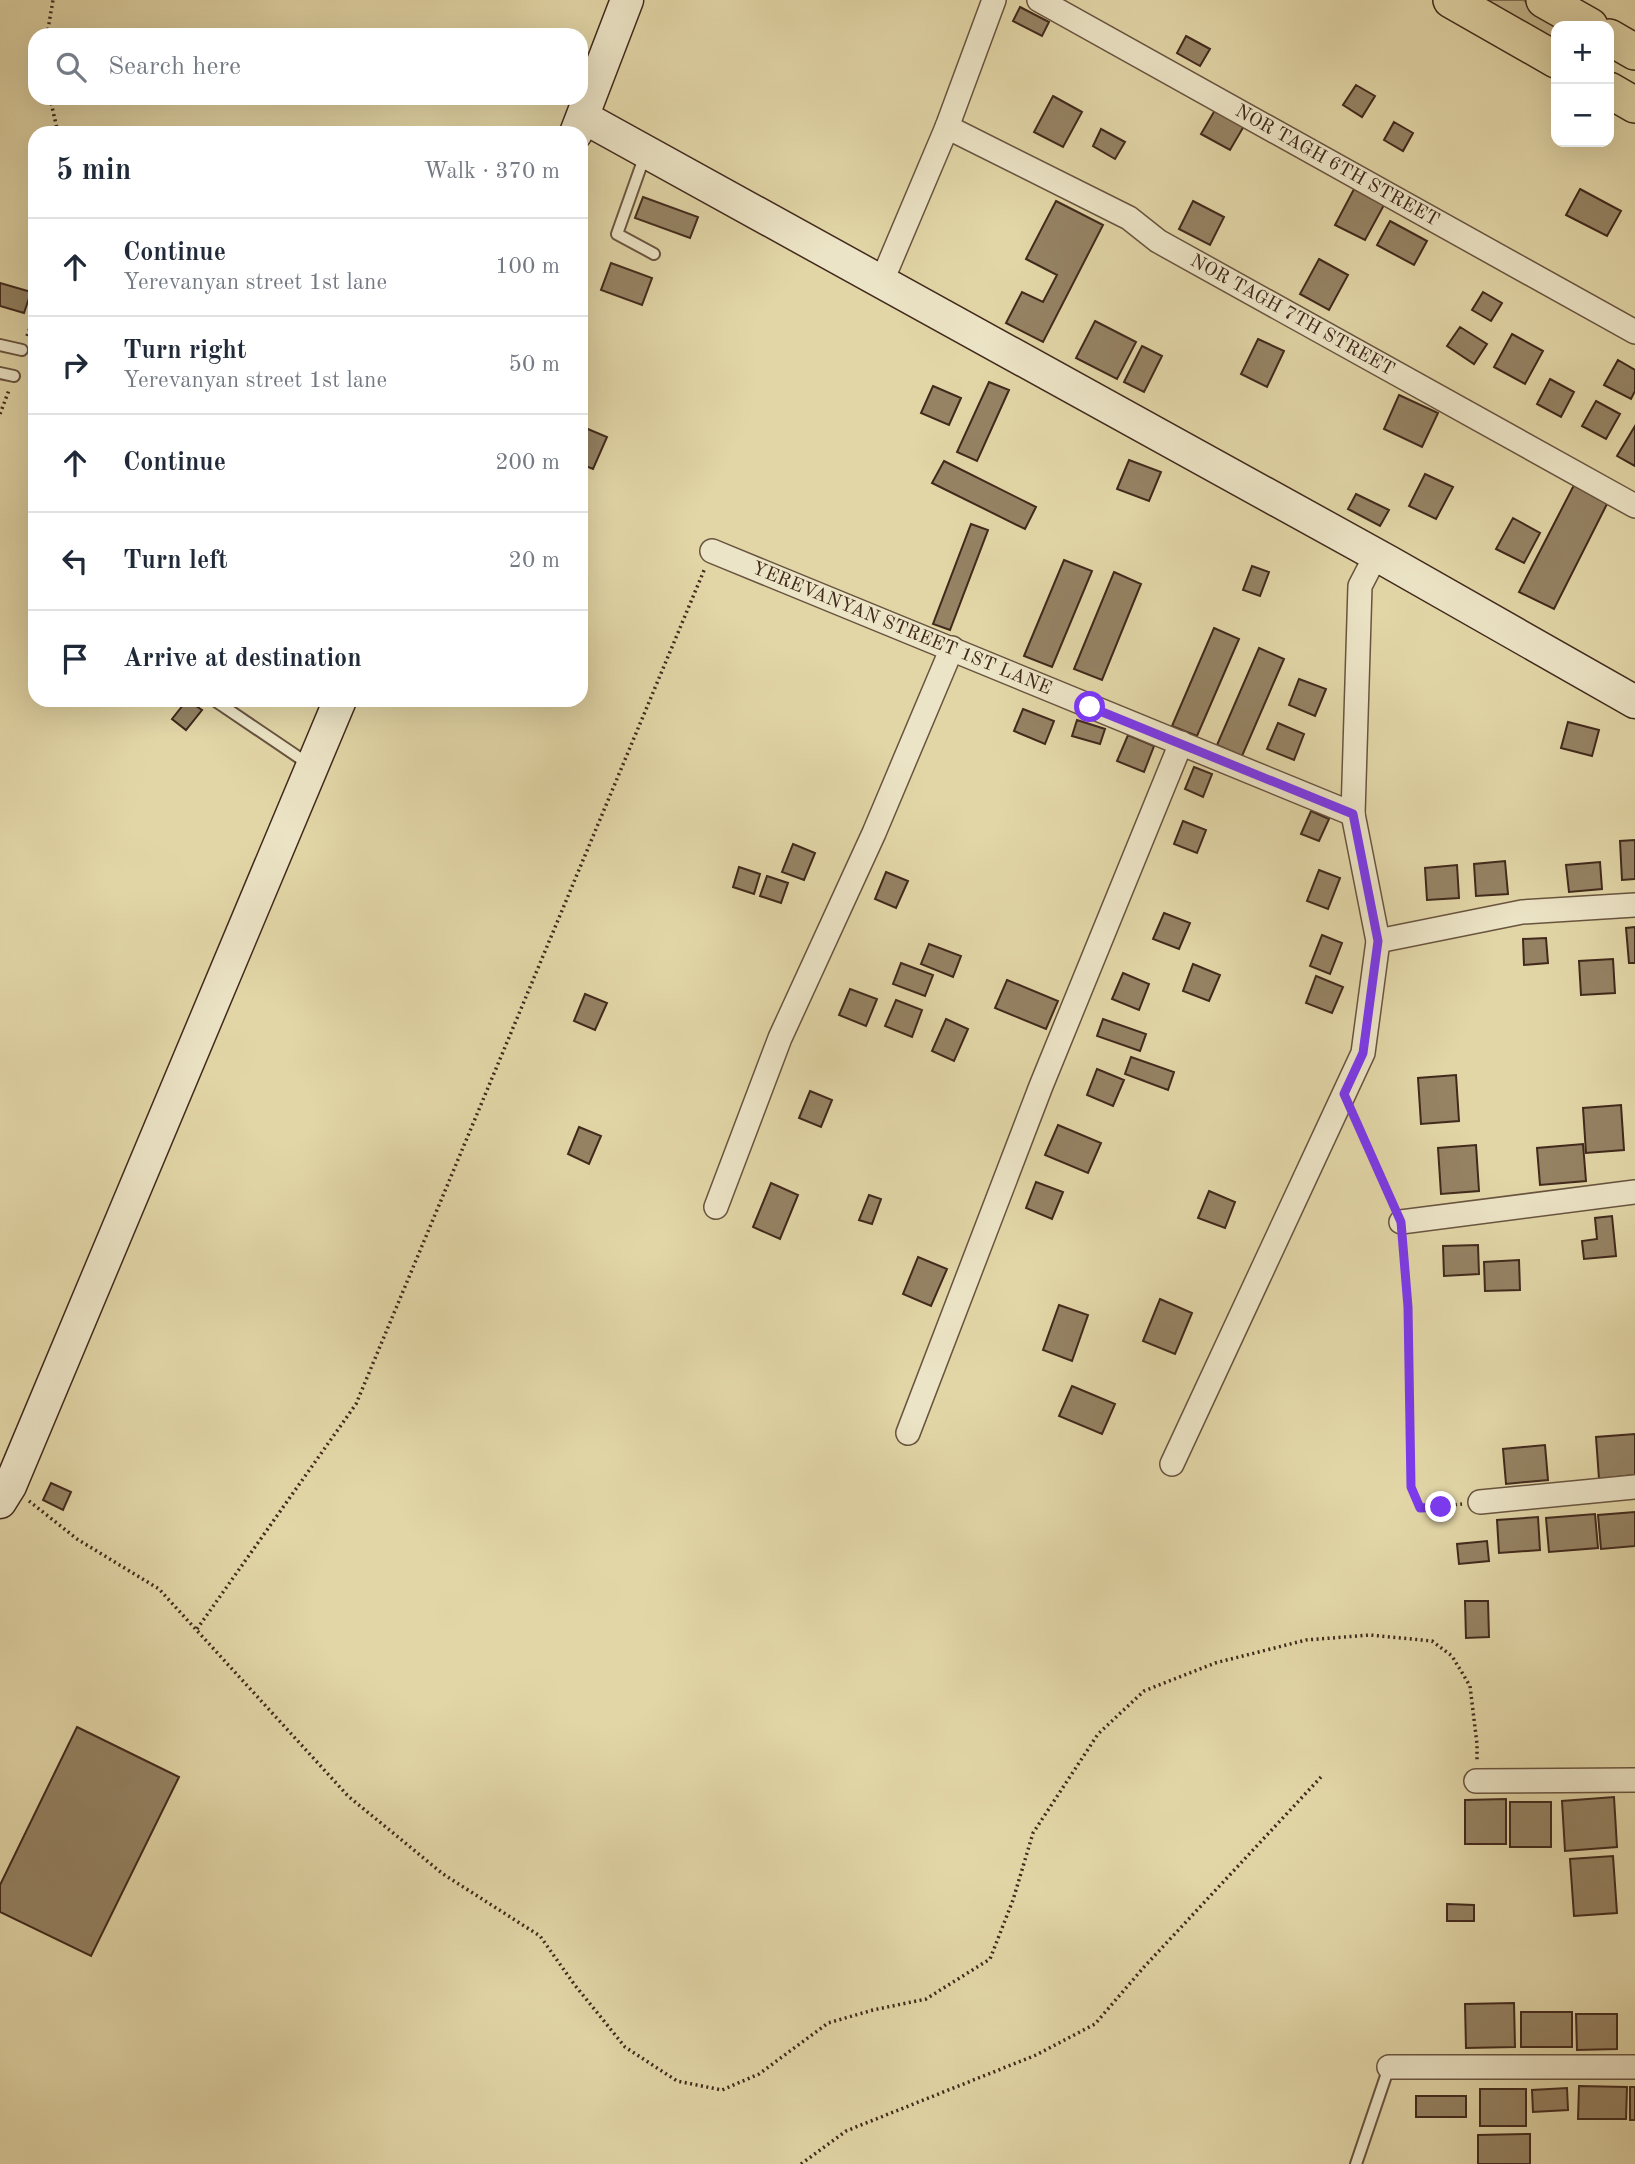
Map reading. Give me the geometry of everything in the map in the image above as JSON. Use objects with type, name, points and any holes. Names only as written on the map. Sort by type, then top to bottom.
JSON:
[{"type":"main road","points":[[588,102],[627,0]]},
{"type":"main road","points":[[1451,0],[1551,57]]},
{"type":"main road","points":[[1544,0],[1581,21]]},
{"type":"main road","points":[[1614,40],[1635,52]]},
{"type":"main road","points":[[1614,93],[1635,104]]},
{"type":"main road","points":[[579,125],[587,105]]},
{"type":"main road","points":[[588,129],[646,152],[1376,555],[1635,702]]},
{"type":"main road","points":[[5,1494],[337,707]]},
{"type":"street","points":[[881,283],[947,127],[995,0]]},
{"type":"street","name":"NOR TAGH 6TH STREET","points":[[1039,0],[1635,332]]},
{"type":"street","name":"NOR TAGH 7TH STREET","points":[[947,127],[1129,218],[1158,241],[1635,506]]},
{"type":"street","name":"YEREVANYAN STREET 1ST LANE","points":[[712,551],[1353,814]]},
{"type":"street","points":[[1172,1464],[1363,1053],[1378,941],[1353,814],[1360,586],[1376,555]]},
{"type":"street","points":[[716,1207],[780,1038],[874,833],[952,648]]},
{"type":"street","points":[[908,1433],[1041,1086],[1181,743]]},
{"type":"street","points":[[1378,941],[1522,912],[1635,905]]},
{"type":"street","points":[[1401,1222],[1635,1192]]},
{"type":"street","points":[[1480,1502],[1635,1487]]},
{"type":"street","points":[[1476,1781],[1635,1780]]},
{"type":"street","points":[[1388,2067],[1635,2067]]},
{"type":"lane","points":[[646,152],[617,234],[654,254]]},
{"type":"lane","points":[[0,345],[23,350]]},
{"type":"lane","points":[[0,373],[14,376]]},
{"type":"lane","points":[[224,707],[312,766]]},
{"type":"lane","points":[[1356,2164],[1388,2067]]},
{"type":"path","points":[[48,28],[53,0]]},
{"type":"path","points":[[52,105],[56,126]]},
{"type":"path","points":[[197,1629],[356,1404],[712,551]]},
{"type":"path","points":[[1344,1094],[1401,1222],[1408,1307],[1411,1487],[1420,1508],[1480,1502]]},
{"type":"path","points":[[5,1494],[159,1589],[348,1796],[443,1874],[540,1936],[574,1984],[625,2047],[677,2081],[722,2090],[759,2074],[828,2023],[926,1999],[990,1959],[1013,1900],[1033,1833],[1098,1734],[1144,1691],[1215,1663],[1306,1640],[1370,1634],[1432,1642],[1452,1656],[1470,1686],[1477,1744],[1476,1781]]},
{"type":"path","points":[[801,2164],[846,2131],[1037,2055],[1095,2024],[1144,1967],[1321,1777]]},
{"type":"shaded area","points":[[1475,0],[1523,0],[1559,21],[1551,21],[1551,44]]},
{"type":"building","points":[[1020,7],[1049,22],[1042,36],[1013,21]]},
{"type":"building","points":[[1186,36],[1210,49],[1200,66],[1177,53]]},
{"type":"building","points":[[1356,85],[1375,96],[1362,117],[1343,105]]},
{"type":"building","points":[[1053,96],[1082,112],[1063,147],[1034,132]]},
{"type":"building","points":[[1215,110],[1244,126],[1230,150],[1201,134]]},
{"type":"building","points":[[1394,122],[1413,133],[1403,151],[1384,140]]},
{"type":"building","points":[[1101,129],[1125,142],[1115,159],[1093,146]]},
{"type":"building","points":[[1354,189],[1384,205],[1365,240],[1335,225]]},
{"type":"building","points":[[1580,189],[1621,211],[1607,236],[1566,215]]},
{"type":"building","points":[[643,197],[698,217],[690,238],[635,218]]},
{"type":"building","points":[[1056,201],[1103,225],[1043,342],[1006,323],[1022,292],[1043,302],[1057,275],[1026,259]]},
{"type":"building","points":[[1193,201],[1224,217],[1210,245],[1179,229]]},
{"type":"building","points":[[1390,221],[1427,241],[1414,265],[1377,245]]},
{"type":"building","points":[[1319,259],[1348,275],[1329,310],[1300,294]]},
{"type":"building","points":[[611,263],[652,278],[642,305],[601,290]]},
{"type":"building","points":[[0,283],[28,291],[24,313],[0,306]]},
{"type":"building","points":[[1483,292],[1502,303],[1491,321],[1472,310]]},
{"type":"building","points":[[1095,321],[1136,342],[1117,379],[1076,358]]},
{"type":"building","points":[[1460,327],[1487,344],[1474,364],[1447,346]]},
{"type":"building","points":[[1512,334],[1543,351],[1525,384],[1494,367]]},
{"type":"building","points":[[1258,339],[1284,351],[1267,387],[1241,374]]},
{"type":"building","points":[[1142,346],[1162,356],[1144,392],[1124,382]]},
{"type":"building","points":[[1618,360],[1635,370],[1635,391],[1631,399],[1604,385]]},
{"type":"building","points":[[1550,379],[1574,392],[1561,417],[1537,404]]},
{"type":"building","points":[[989,382],[1009,390],[977,461],[957,452]]},
{"type":"building","points":[[933,386],[961,398],[949,425],[921,413]]},
{"type":"building","points":[[1399,395],[1438,413],[1422,447],[1384,429]]},
{"type":"building","points":[[1596,401],[1620,414],[1606,439],[1582,426]]},
{"type":"building","points":[[1635,426],[1635,466],[1617,456]]},
{"type":"building","points":[[588,429],[607,437],[593,469],[588,467]]},
{"type":"building","points":[[1129,460],[1161,472],[1149,501],[1117,489]]},
{"type":"building","points":[[944,461],[1036,507],[1025,529],[932,483]]},
{"type":"building","points":[[1425,474],[1453,487],[1436,519],[1409,506]]},
{"type":"building","points":[[1574,485],[1608,502],[1554,609],[1519,592]]},
{"type":"building","points":[[1356,494],[1389,510],[1380,526],[1348,509]]},
{"type":"building","points":[[1513,518],[1540,533],[1524,563],[1496,549]]},
{"type":"building","points":[[971,524],[988,530],[950,630],[933,624]]},
{"type":"building","points":[[1064,560],[1092,571],[1052,667],[1024,656]]},
{"type":"building","points":[[1252,566],[1269,572],[1260,596],[1243,590]]},
{"type":"building","points":[[1114,572],[1141,584],[1102,680],[1074,669]]},
{"type":"building","points":[[1214,628],[1239,639],[1197,736],[1172,726]]},
{"type":"building","points":[[1259,648],[1284,659],[1242,756],[1217,745]]},
{"type":"building","points":[[1299,679],[1326,689],[1315,716],[1289,705]]},
{"type":"building","points":[[181,707],[198,707],[202,710],[186,730],[172,719]]},
{"type":"building","points":[[1023,709],[1054,721],[1045,744],[1014,731]]},
{"type":"building","points":[[1077,720],[1105,729],[1100,744],[1072,736]]},
{"type":"building","points":[[1568,722],[1599,730],[1592,756],[1561,748]]},
{"type":"building","points":[[1278,723],[1304,734],[1294,760],[1267,749]]},
{"type":"building","points":[[1128,735],[1154,746],[1144,772],[1117,761]]},
{"type":"building","points":[[1194,767],[1212,774],[1203,797],[1185,789]]},
{"type":"building","points":[[1311,811],[1329,819],[1319,841],[1301,834]]},
{"type":"building","points":[[1183,821],[1206,830],[1197,853],[1174,844]]},
{"type":"building","points":[[1635,840],[1635,879],[1622,880],[1620,841]]},
{"type":"building","points":[[793,844],[815,853],[804,880],[782,872]]},
{"type":"building","points":[[1505,861],[1508,894],[1476,896],[1474,864]]},
{"type":"building","points":[[1600,862],[1602,889],[1569,892],[1566,865]]},
{"type":"building","points":[[1457,865],[1459,898],[1427,900],[1425,868]]},
{"type":"building","points":[[739,867],[760,874],[754,894],[733,887]]},
{"type":"building","points":[[1319,870],[1340,878],[1328,909],[1307,901]]},
{"type":"building","points":[[886,872],[908,881],[896,908],[875,899]]},
{"type":"building","points":[[767,876],[788,883],[781,903],[760,896]]},
{"type":"building","points":[[1164,913],[1190,923],[1179,949],[1153,939]]},
{"type":"building","points":[[1635,927],[1635,963],[1629,963],[1626,928]]},
{"type":"building","points":[[1322,935],[1342,943],[1330,974],[1310,966]]},
{"type":"building","points":[[1546,938],[1548,963],[1524,965],[1523,939]]},
{"type":"building","points":[[929,944],[961,956],[953,977],[921,964]]},
{"type":"building","points":[[1613,959],[1615,993],[1581,995],[1579,961]]},
{"type":"building","points":[[901,963],[933,975],[925,996],[893,984]]},
{"type":"building","points":[[1193,964],[1220,975],[1209,1001],[1183,991]]},
{"type":"building","points":[[1123,973],[1149,984],[1139,1010],[1112,999]]},
{"type":"building","points":[[1316,976],[1343,987],[1332,1013],[1306,1003]]},
{"type":"building","points":[[1007,980],[1058,1001],[1046,1029],[995,1008]]},
{"type":"building","points":[[850,989],[877,999],[866,1026],[839,1015]]},
{"type":"building","points":[[585,994],[607,1003],[595,1030],[574,1021]]},
{"type":"building","points":[[896,1000],[922,1010],[912,1037],[885,1026]]},
{"type":"building","points":[[946,1019],[968,1029],[954,1061],[932,1051]]},
{"type":"building","points":[[1103,1019],[1146,1034],[1140,1051],[1097,1036]]},
{"type":"building","points":[[1131,1057],[1174,1072],[1168,1090],[1125,1074]]},
{"type":"building","points":[[1097,1069],[1124,1080],[1113,1106],[1087,1095]]},
{"type":"building","points":[[1456,1075],[1459,1121],[1421,1124],[1418,1078]]},
{"type":"building","points":[[810,1091],[832,1100],[821,1127],[799,1118]]},
{"type":"building","points":[[1621,1105],[1624,1150],[1586,1153],[1583,1108]]},
{"type":"building","points":[[1058,1125],[1101,1143],[1088,1173],[1045,1155]]},
{"type":"building","points":[[579,1127],[601,1136],[589,1164],[568,1154]]},
{"type":"building","points":[[1583,1144],[1586,1181],[1540,1185],[1537,1148]]},
{"type":"building","points":[[1476,1145],[1479,1191],[1441,1194],[1438,1148]]},
{"type":"building","points":[[1036,1182],[1063,1192],[1052,1219],[1026,1208]]},
{"type":"building","points":[[771,1183],[798,1195],[780,1239],[753,1227]]},
{"type":"building","points":[[1209,1191],[1235,1202],[1225,1228],[1198,1218]]},
{"type":"building","points":[[869,1195],[881,1199],[872,1224],[859,1220]]},
{"type":"building","points":[[1612,1216],[1616,1256],[1584,1259],[1582,1241],[1597,1239],[1595,1218]]},
{"type":"building","points":[[1478,1245],[1479,1274],[1444,1276],[1443,1246]]},
{"type":"building","points":[[918,1257],[947,1269],[931,1306],[903,1294]]},
{"type":"building","points":[[1519,1260],[1520,1290],[1485,1291],[1484,1262]]},
{"type":"building","points":[[1160,1299],[1192,1313],[1175,1354],[1143,1341]]},
{"type":"building","points":[[1059,1305],[1088,1315],[1072,1361],[1043,1350]]},
{"type":"building","points":[[1072,1386],[1115,1404],[1102,1434],[1059,1416]]},
{"type":"building","points":[[1635,1434],[1635,1475],[1599,1479],[1596,1437]]},
{"type":"building","points":[[1545,1445],[1548,1480],[1506,1484],[1503,1449]]},
{"type":"building","points":[[51,1483],[71,1492],[63,1510],[43,1500]]},
{"type":"building","points":[[1635,1512],[1635,1546],[1601,1549],[1598,1515]]},
{"type":"building","points":[[1595,1514],[1598,1548],[1549,1552],[1546,1518]]},
{"type":"building","points":[[1538,1517],[1540,1550],[1499,1553],[1497,1520]]},
{"type":"building","points":[[1487,1541],[1489,1561],[1459,1564],[1457,1544]]},
{"type":"building","points":[[1465,1601],[1488,1601],[1489,1637],[1466,1638]]},
{"type":"building","points":[[77,1727],[179,1777],[91,1956],[0,1912],[0,1885]]},
{"type":"building","points":[[1614,1797],[1617,1847],[1565,1851],[1562,1801]]},
{"type":"building","points":[[1506,1799],[1506,1844],[1465,1844],[1465,1800]]},
{"type":"building","points":[[1510,1802],[1551,1802],[1551,1847],[1510,1847]]},
{"type":"building","points":[[1613,1856],[1617,1913],[1574,1916],[1570,1859]]},
{"type":"building","points":[[1447,1904],[1474,1905],[1474,1921],[1447,1921]]},
{"type":"building","points":[[1514,2003],[1515,2047],[1466,2048],[1465,2004]]},
{"type":"building","points":[[1521,2012],[1572,2012],[1572,2047],[1521,2047]]},
{"type":"building","points":[[1576,2014],[1617,2014],[1617,2049],[1577,2050]]},
{"type":"building","points":[[1579,2086],[1627,2087],[1626,2119],[1578,2119]]},
{"type":"building","points":[[1630,2087],[1635,2087],[1635,2120],[1630,2120]]},
{"type":"building","points":[[1567,2088],[1568,2110],[1533,2112],[1532,2090]]},
{"type":"building","points":[[1480,2089],[1526,2089],[1526,2126],[1480,2126]]},
{"type":"building","points":[[1416,2096],[1466,2096],[1466,2117],[1416,2117]]},
{"type":"building","points":[[1530,2134],[1530,2164],[1478,2164],[1478,2135]]},
{"type":"route","points":[[1090,707],[1353,814],[1378,941],[1363,1053],[1344,1094],[1401,1222],[1408,1307],[1411,1487],[1420,1508],[1441,1507]]}]
